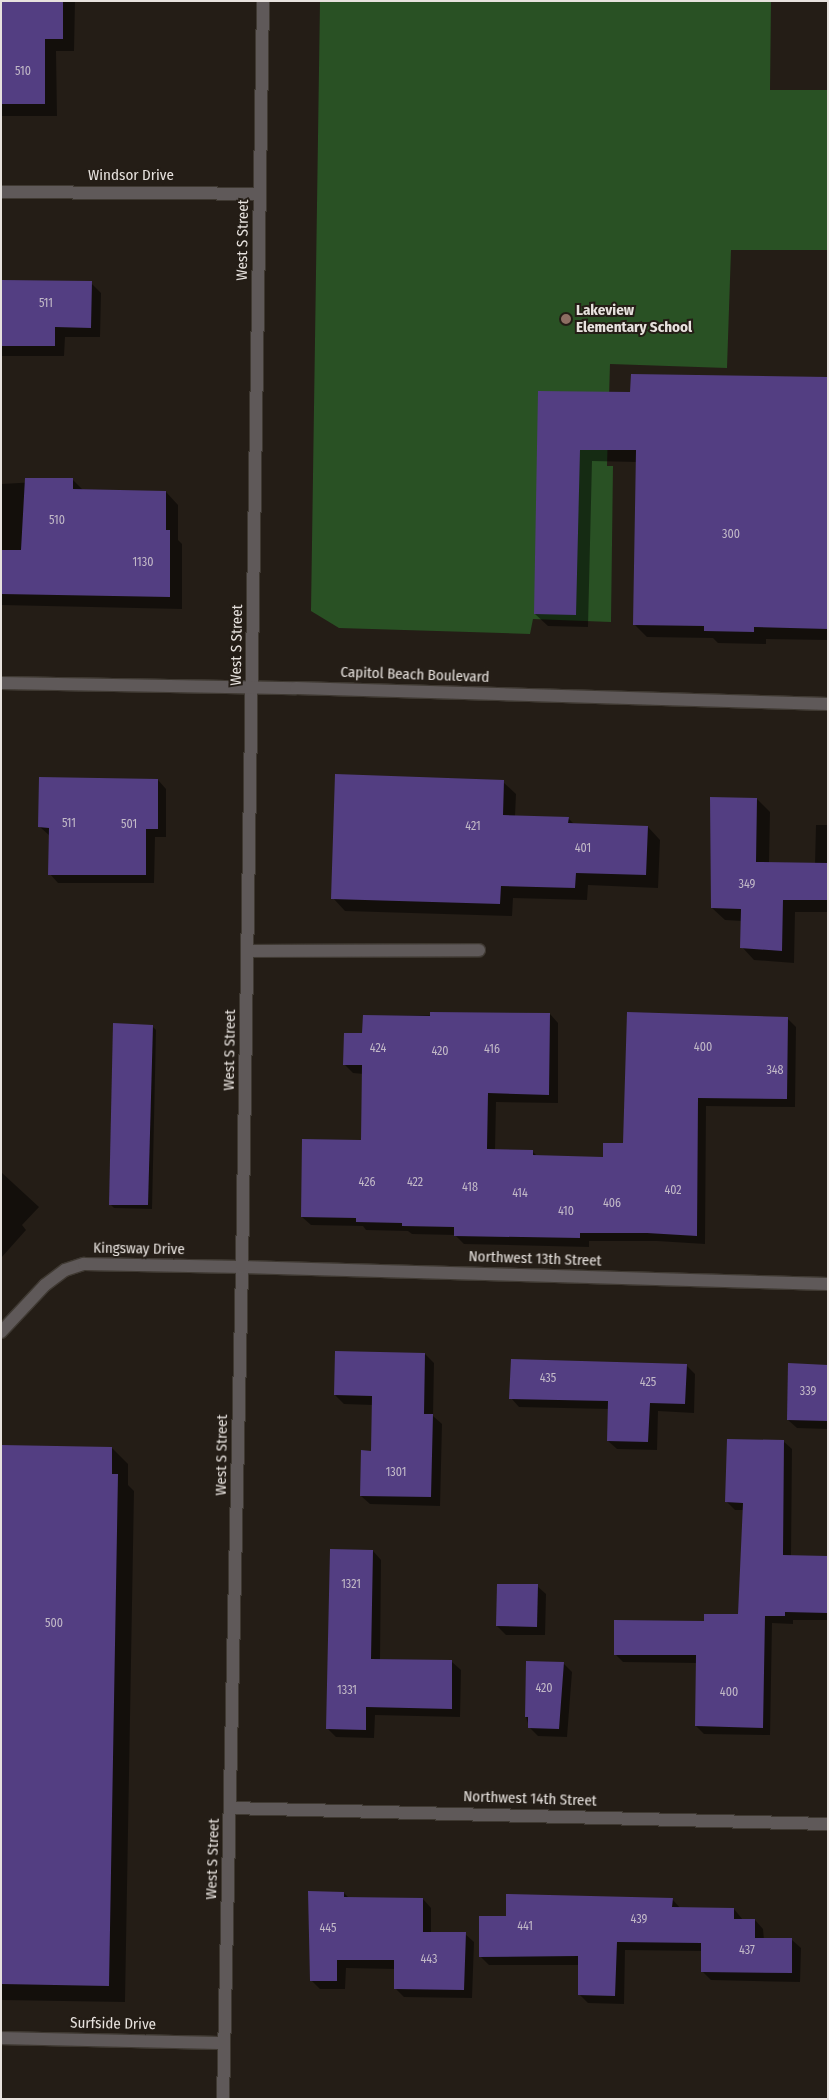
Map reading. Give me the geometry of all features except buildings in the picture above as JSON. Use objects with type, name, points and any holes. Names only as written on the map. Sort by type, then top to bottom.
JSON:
[{"type":"street","name":"West S Street","points":[[223,2099],[242,1267],[263,1]]},
{"type":"street","name":"Windsor Drive","points":[[1,192],[260,194]]},
{"type":"street","name":"Capitol Beach Boulevard","points":[[1,683],[253,687],[828,704]]},
{"type":"street","points":[[248,952],[479,950]]},
{"type":"street","name":"Kingsway Drive","points":[[1,1332],[45,1285],[65,1270],[84,1264],[242,1267]]},
{"type":"street","name":"Northwest 13th Street","points":[[242,1267],[828,1284]]},
{"type":"street","name":"Northwest 14th Street","points":[[231,1808],[828,1824]]},
{"type":"street","name":"Surfside Drive","points":[[1,2038],[224,2043]]},
{"type":"green space","name":"Lakeview Elementary School","points":[[320,1],[771,1],[770,90],[828,90],[828,250],[731,250],[727,368],[610,364],[607,466],[613,466],[611,622],[533,619],[530,634],[339,628],[311,611]]},
{"type":"place","name":"Lakeview Elementary School","points":[[566,319]]}]
